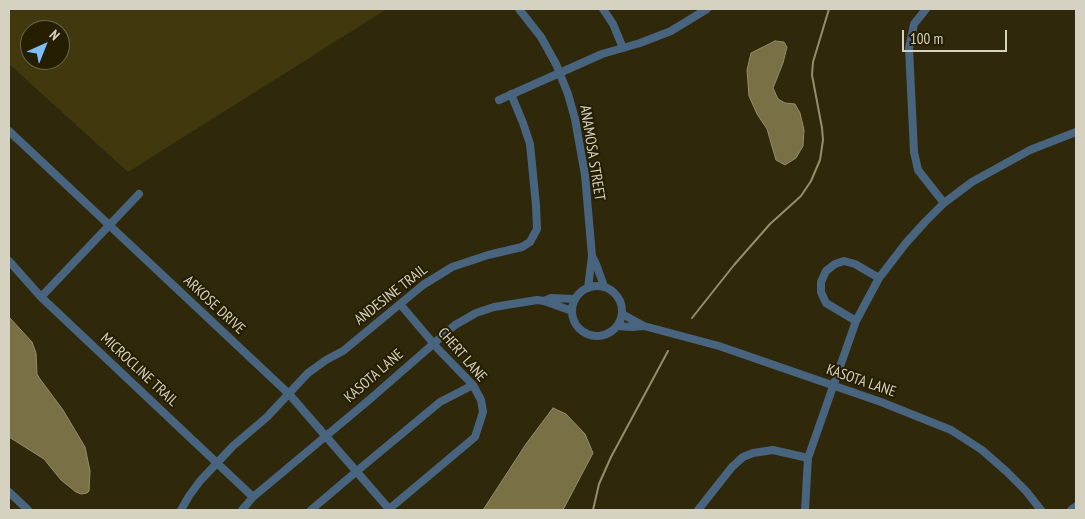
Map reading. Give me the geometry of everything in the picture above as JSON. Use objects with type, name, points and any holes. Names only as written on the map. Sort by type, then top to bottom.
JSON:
[{"type":"street","name":"ANAMOSA STREET","points":[[519,9],[541,37],[560,73],[575,119],[581,147],[592,256],[588,288]]},
{"type":"street","points":[[603,9],[613,24],[623,48]]},
{"type":"street","points":[[499,100],[602,54],[671,31],[707,9]]},
{"type":"street","points":[[926,9],[914,24],[909,48],[914,152],[918,170],[944,203]]},
{"type":"street","name":"ANDESINE TRAIL","points":[[181,510],[189,496],[217,463],[233,446],[268,417],[308,373],[343,351],[423,285],[452,267],[480,257],[522,247],[530,242],[536,229],[536,221],[530,144],[511,94]]},
{"type":"street","name":"ARKOSE DRIVE","points":[[9,131],[289,394],[389,510]]},
{"type":"street","points":[[805,510],[808,458],[856,321],[879,278],[906,243],[944,203],[972,182],[1030,150],[1076,132]]},
{"type":"street","points":[[41,297],[139,194]]},
{"type":"street","name":"ANAMOSA STREET","points":[[592,256],[604,286]]},
{"type":"street","name":"MICROCLINE TRAIL","points":[[9,261],[41,297],[253,497]]},
{"type":"street","points":[[856,321],[826,303],[821,292],[821,282],[826,272],[835,264],[844,261],[855,264],[879,278]]},
{"type":"street","points":[[572,311],[575,299],[588,288],[598,285],[604,286],[620,302],[622,314],[617,326]]},
{"type":"street","name":"KASOTA LANE","points":[[544,301],[551,298],[575,299]]},
{"type":"street","name":"KASOTA LANE","points":[[242,510],[253,497],[433,343],[455,325],[476,313],[503,305],[537,300],[572,311],[576,324],[586,333],[593,336],[606,334],[617,326],[644,326]]},
{"type":"street","name":"CHERT LANE","points":[[389,510],[475,437],[482,419],[483,407],[473,385],[433,343],[400,304]]},
{"type":"street","name":"KASOTA LANE","points":[[622,314],[644,326],[719,346],[833,385],[951,430],[982,450],[1001,466],[1026,490],[1041,510]]},
{"type":"street","points":[[311,510],[440,402],[473,385]]},
{"type":"street","points":[[698,510],[732,467],[743,457],[753,452],[773,450],[808,458]]},
{"type":"street","points":[[9,492],[28,510]]},
{"type":"street","points":[[1071,510],[1076,506]]},
{"type":"shaded area","points":[[9,9],[387,9],[128,172],[9,64]]},
{"type":"shaded area","points":[[775,41],[784,42],[787,47],[773,88],[778,99],[785,103],[795,104],[800,113],[804,130],[803,146],[796,158],[785,165],[776,160],[767,129],[757,114],[749,96],[747,70],[751,53]]},
{"type":"shaded area","points":[[9,317],[32,342],[36,353],[37,374],[63,410],[85,447],[90,471],[89,491],[87,493],[81,494],[76,492],[61,480],[44,459],[9,437]]},
{"type":"shaded area","points":[[553,408],[566,414],[585,434],[593,453],[564,508],[562,510],[483,510],[526,444]]},
{"type":"waterway","points":[[692,318],[734,265],[770,224],[801,196],[811,181],[820,160],[823,140],[812,75],[813,62],[829,9]]},
{"type":"waterway","points":[[593,510],[599,484],[611,457],[668,351]]}]
